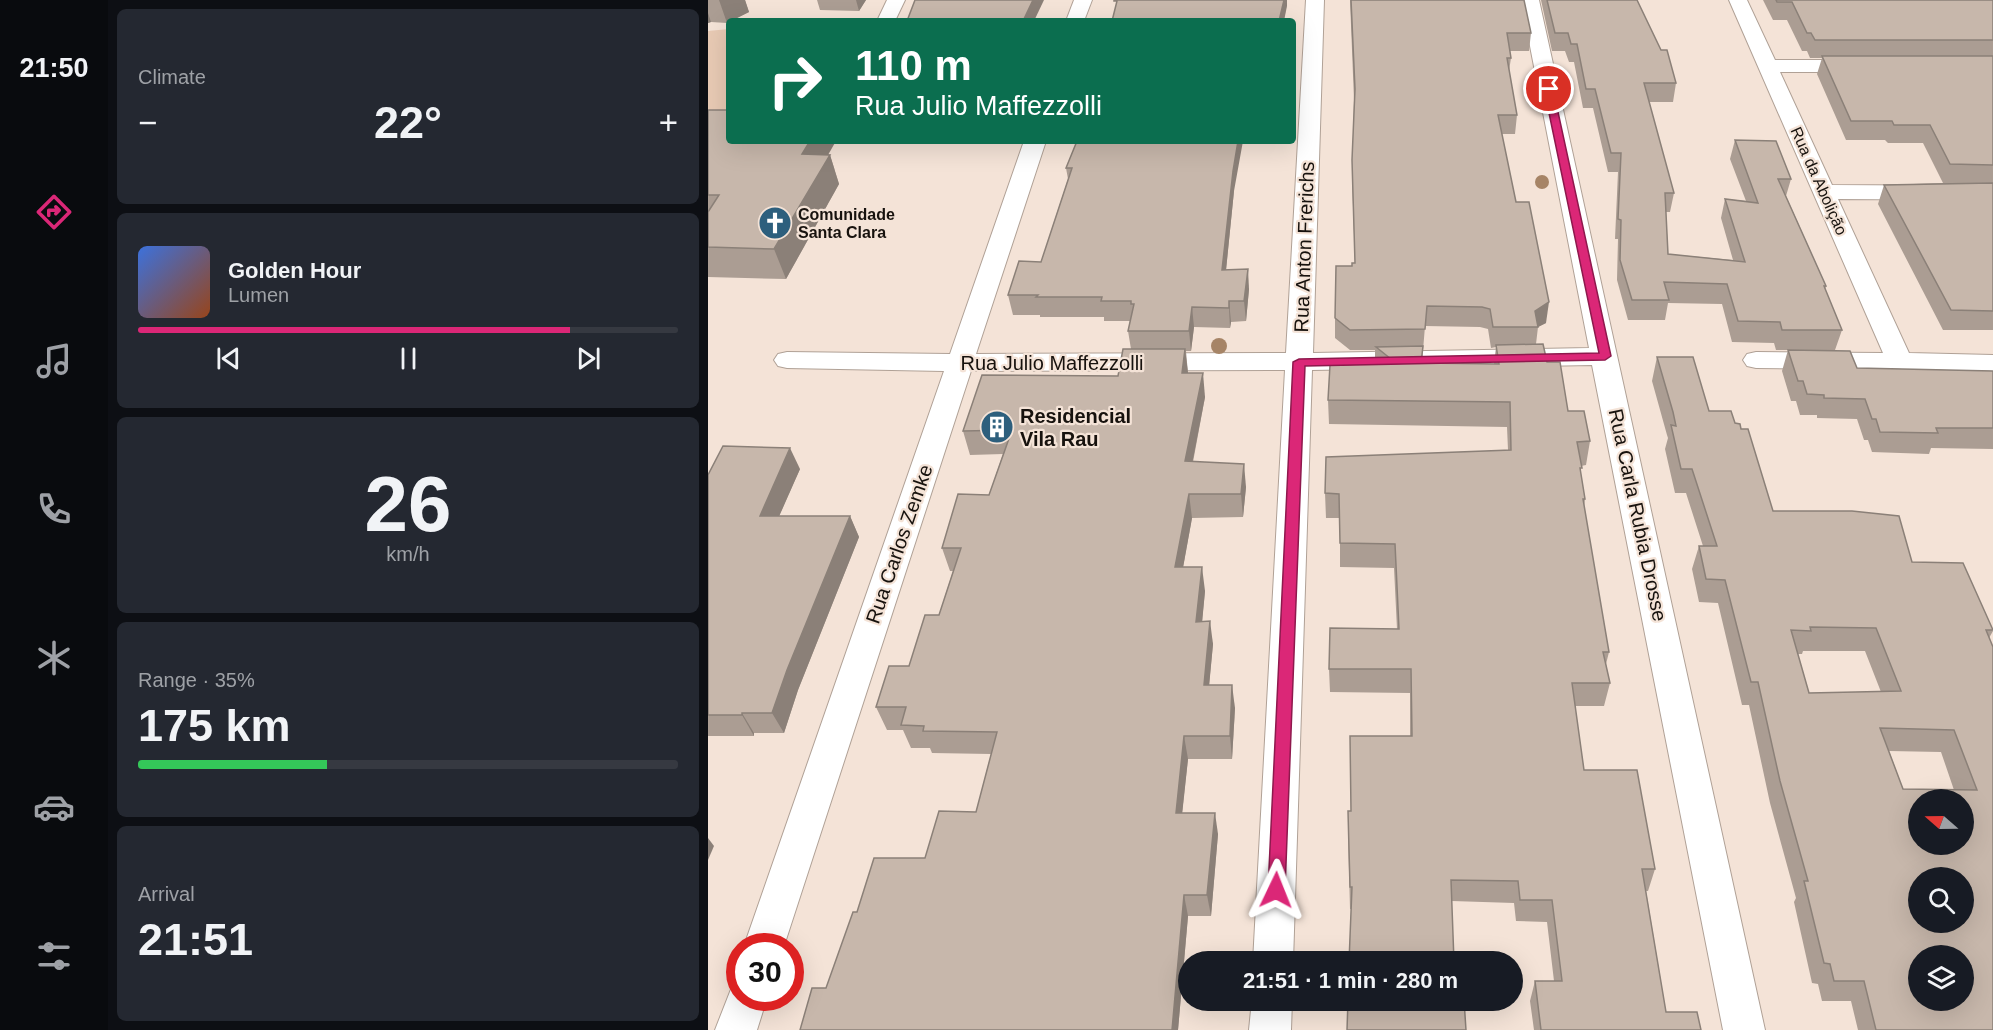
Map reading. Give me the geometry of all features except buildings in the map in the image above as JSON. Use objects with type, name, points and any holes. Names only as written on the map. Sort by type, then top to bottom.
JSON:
[{"type":"street","points":[[887,18],[896,0]]},
{"type":"street","points":[[1077,18],[1083,0]]},
{"type":"street","name":"Rua Anton Frerichs","points":[[1273,951],[1315,0]]},
{"type":"street","name":"Rua Carla Rubia Drosse","points":[[1530,0],[1744,1030]]},
{"type":"street","name":"Rua da Abolição","points":[[1738,0],[1900,362]]},
{"type":"street","points":[[1768,66],[1874,66]]},
{"type":"street","name":"Rua Carlos Zemke","points":[[768,933],[1034,144]]},
{"type":"street","points":[[1824,192],[1993,193]]},
{"type":"street","name":"Rua Julio Maffezzolli","points":[[787,360],[959,364],[1299,362],[1605,356]]},
{"type":"street","points":[[1756,360],[1993,363]]},
{"type":"street","points":[[736,1030],[743,1011]]},
{"type":"street","points":[[1270,1030],[1271,1011]]},
{"type":"shaded area","points":[[726,29],[726,133],[708,133],[708,31]]},
{"type":"place","name":"Comunidade Santa Clara","points":[[775,223]]},
{"type":"place","name":"Residencial Vila Rau","points":[[997,427]]},
{"type":"route","points":[[1276,890],[1299,362],[1605,356],[1549,89]]}]
